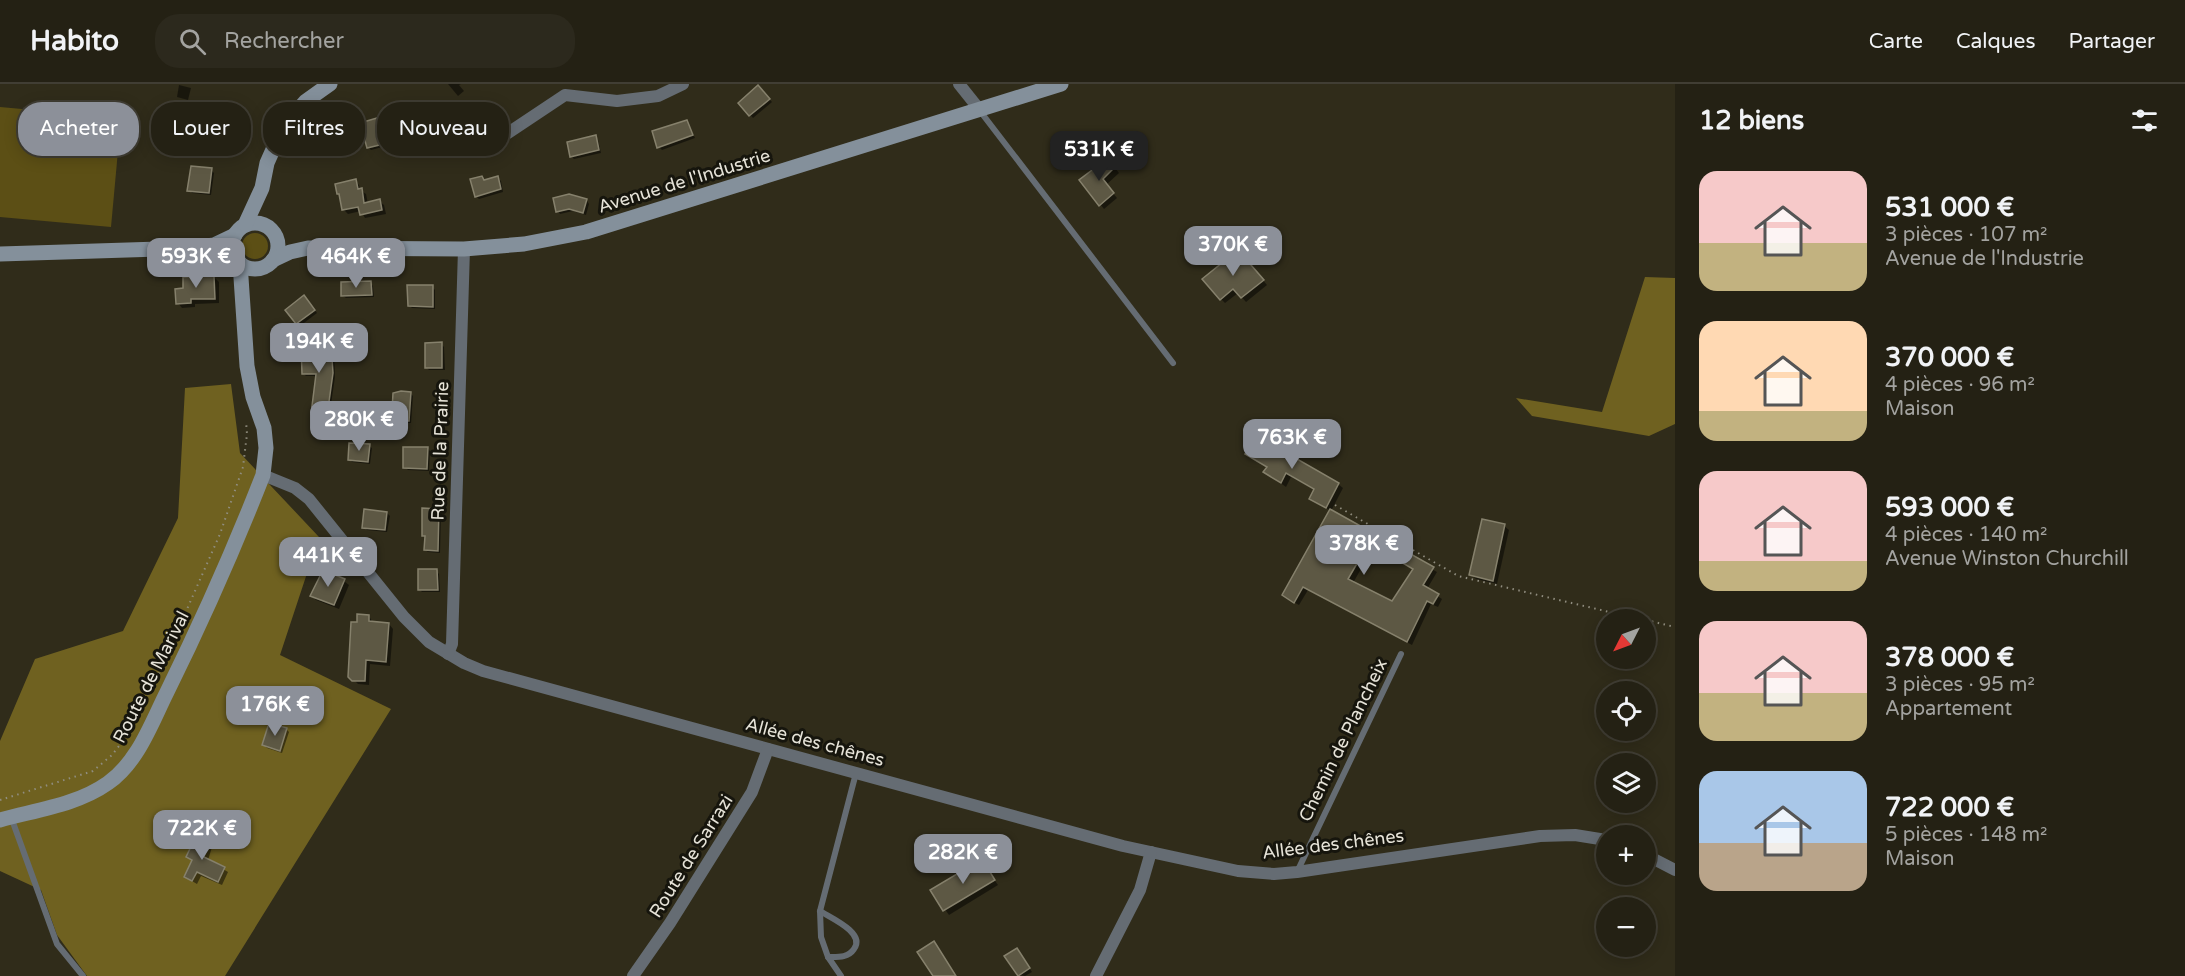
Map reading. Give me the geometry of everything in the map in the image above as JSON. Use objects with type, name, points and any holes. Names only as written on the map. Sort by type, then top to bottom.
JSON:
[{"type":"main road","points":[[242,303],[248,285],[278,248],[263,207],[262,188],[267,163],[283,127],[306,101],[330,84]]},
{"type":"main road","name":"Avenue de l'Industrie","points":[[272,231],[290,244],[308,248],[464,249],[524,244],[586,232],[1061,84]]},
{"type":"main road","points":[[262,188],[232,247],[238,261],[247,366],[264,428],[266,448],[263,475]]},
{"type":"main road","points":[[0,254],[191,248],[214,245],[257,223],[272,231]]},
{"type":"main road","points":[[191,248],[228,254],[246,267],[267,264]]},
{"type":"main road","name":"Avenue de l'Industrie","points":[[267,264],[290,252],[308,248]]},
{"type":"main road","name":"Route de Marival","points":[[5,819],[69,802],[94,791],[121,772],[135,754],[199,627],[263,475]]},
{"type":"street","points":[[509,132],[567,89],[617,101],[658,96],[683,84]]},
{"type":"street","points":[[959,84],[979,109]]},
{"type":"street","name":"Rue de la Prairie","points":[[448,654],[452,644],[464,249]]},
{"type":"street","name":"Allée des chênes","points":[[263,475],[295,488],[309,499],[404,617],[429,642],[448,654],[483,671],[856,773],[1152,852],[1238,871],[1274,874],[1297,872],[1514,838],[1575,835],[1596,838]]},
{"type":"street","name":"Route de Sarrazi","points":[[633,976],[670,923],[752,792],[768,749]]},
{"type":"street","points":[[1096,976],[1140,890],[1152,852]]},
{"type":"street","points":[[1656,860],[1675,870]]},
{"type":"lane","points":[[979,109],[1173,363]]},
{"type":"lane","name":"Chemin de Plancheix","points":[[1297,872],[1401,654]]},
{"type":"lane","points":[[841,976],[828,957],[820,937],[820,911],[856,773]]},
{"type":"lane","points":[[5,819],[57,944],[83,976]]},
{"type":"lane","points":[[820,911],[847,927],[856,938],[857,945],[853,952],[843,957],[828,957]]},
{"type":"path","points":[[0,800],[93,771],[112,755],[122,742],[159,673],[220,534],[243,467],[247,434],[244,412]]},
{"type":"path","points":[[1335,505],[1458,576],[1598,609]]},
{"type":"path","points":[[1656,623],[1675,627]]},
{"type":"shaded area","points":[[0,107],[18,109],[18,156],[118,156],[111,227],[0,217]]},
{"type":"shaded area","points":[[255,233],[264,237],[268,246],[264,255],[255,259],[246,255],[242,246],[246,237]]},
{"type":"shaded area","points":[[1645,277],[1675,278],[1675,424],[1649,436],[1532,416],[1516,398],[1602,412]]},
{"type":"shaded area","points":[[231,384],[240,453],[319,537],[280,655],[391,709],[225,976],[87,976],[57,935],[41,890],[0,871],[0,741],[35,659],[123,631],[178,518],[185,388]]},
{"type":"building","points":[[758,85],[770,99],[749,116],[738,103]]},
{"type":"building","points":[[377,118],[377,146],[367,148],[365,122]]},
{"type":"building","points":[[687,120],[693,135],[657,148],[652,131]]},
{"type":"building","points":[[596,135],[599,150],[570,157],[567,142]]},
{"type":"building","points":[[1108,158],[1115,167],[1103,179],[1114,193],[1099,206],[1079,180]]},
{"type":"building","points":[[191,166],[212,168],[209,193],[187,191]]},
{"type":"building","points":[[482,176],[484,180],[498,176],[501,189],[475,197],[470,179]]},
{"type":"building","points":[[356,179],[358,189],[362,188],[364,203],[380,199],[382,210],[360,215],[358,207],[342,210],[335,184]]},
{"type":"building","points":[[569,194],[587,199],[583,213],[569,209],[556,212],[553,198]]},
{"type":"building","points":[[1238,250],[1264,280],[1241,298],[1233,289],[1220,300],[1202,279]]},
{"type":"building","points":[[214,276],[215,299],[191,299],[191,303],[176,304],[175,289],[183,288],[183,277]]},
{"type":"building","points":[[371,281],[372,295],[341,296],[341,282]]},
{"type":"building","points":[[407,285],[433,285],[433,307],[408,306]]},
{"type":"building","points":[[304,295],[315,310],[296,324],[285,310]]},
{"type":"building","points":[[442,342],[442,368],[425,368],[425,343]]},
{"type":"building","points":[[331,343],[333,373],[327,416],[311,414],[316,374],[302,374],[301,344]]},
{"type":"building","points":[[411,392],[409,421],[399,421],[399,412],[392,411],[393,393]]},
{"type":"building","points":[[1256,436],[1291,453],[1290,455],[1339,483],[1326,508],[1309,499],[1314,489],[1286,473],[1281,483],[1263,472],[1267,467],[1245,454]]},
{"type":"building","points":[[349,443],[370,444],[368,462],[348,460]]},
{"type":"building","points":[[403,447],[428,447],[427,469],[403,468]]},
{"type":"building","points":[[422,508],[439,509],[438,551],[424,550]]},
{"type":"building","points":[[364,509],[387,512],[385,530],[362,528]]},
{"type":"building","points":[[1330,509],[1434,567],[1423,585],[1439,594],[1433,604],[1427,601],[1407,642],[1303,587],[1294,603],[1282,595]],"holes":[[[1369,543],[1413,569],[1392,601],[1348,579]]]},
{"type":"building","points":[[1482,519],[1505,524],[1493,581],[1469,575]]},
{"type":"building","points":[[418,569],[437,569],[438,590],[418,590]]},
{"type":"building","points":[[323,570],[345,579],[334,605],[310,596]]},
{"type":"building","points":[[357,614],[369,615],[369,621],[389,623],[386,662],[366,660],[365,681],[352,681],[348,677],[351,622],[357,622]]},
{"type":"building","points":[[269,723],[287,728],[280,751],[262,745]]},
{"type":"building","points":[[198,832],[209,838],[204,857],[225,867],[218,882],[197,872],[192,881],[184,877],[192,860],[186,857]]},
{"type":"building","points":[[982,859],[995,880],[943,911],[930,890]]},
{"type":"building","points":[[934,941],[956,976],[933,976],[917,952]]},
{"type":"building","points":[[1017,948],[1030,968],[1018,976],[1004,956]]}]
